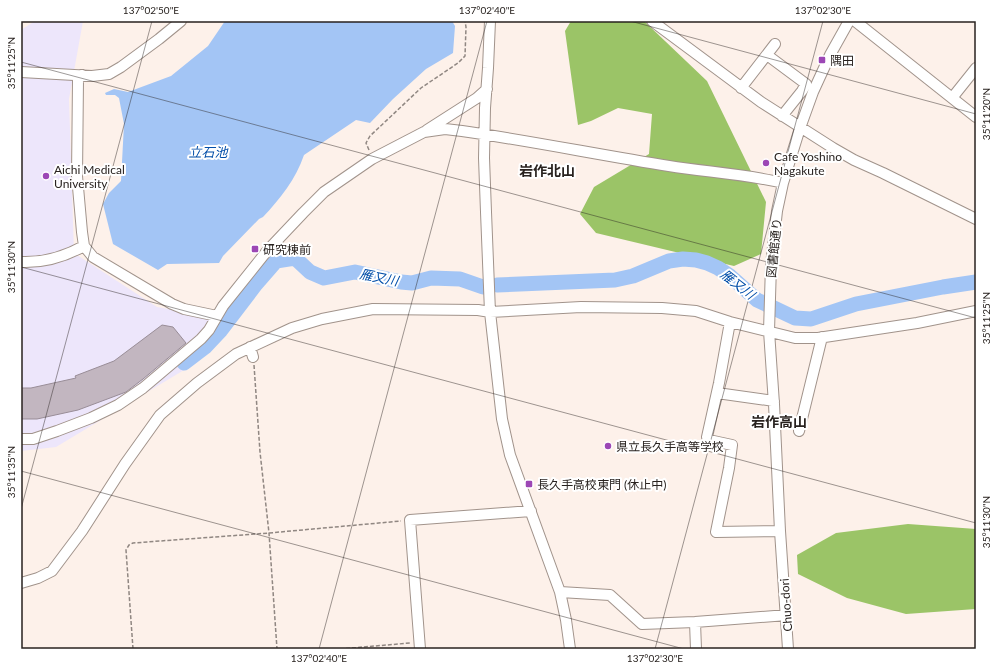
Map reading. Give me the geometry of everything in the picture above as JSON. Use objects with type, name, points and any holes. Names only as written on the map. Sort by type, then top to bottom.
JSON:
[{"type":"street","points":[[21,72],[92,76],[109,74],[121,67],[182,21]]},
{"type":"street","points":[[490,21],[484,134],[486,212],[490,312],[502,420],[510,455],[560,592],[570,649]]},
{"type":"street","points":[[652,21],[742,88],[800,128],[854,160],[976,219]]},
{"type":"street","name":"図書館通り","points":[[783,561],[769,332],[775,231],[783,183],[800,128],[813,92],[830,55],[849,21]]},
{"type":"street","points":[[855,21],[976,117]]},
{"type":"street","points":[[742,88],[775,44]]},
{"type":"street","points":[[767,55],[806,84],[782,116]]},
{"type":"street","points":[[952,98],[976,68]]},
{"type":"street","points":[[82,75],[78,80],[77,176],[84,246],[93,257],[172,304],[184,309],[217,316]]},
{"type":"street","points":[[21,439],[33,439],[90,418],[118,405],[143,388],[189,350],[209,330],[223,306],[267,251],[303,212],[324,192],[372,159],[424,132],[477,98],[486,89]]},
{"type":"street","points":[[424,132],[446,129],[484,134],[623,159],[766,178],[783,183]]},
{"type":"street","points":[[21,262],[48,261],[84,246]]},
{"type":"street","points":[[21,583],[38,578],[52,571],[82,531],[114,481],[160,416],[209,373],[236,354],[251,352],[292,328],[314,321],[373,309],[478,310],[490,312],[581,307],[662,308],[696,311],[730,322],[795,338],[822,337],[917,323],[976,310]]},
{"type":"street","points":[[730,322],[707,437],[709,440],[732,445],[729,468],[716,532],[780,531]]},
{"type":"street","points":[[799,431],[822,337]]},
{"type":"street","points":[[717,393],[774,401]]},
{"type":"street","points":[[420,646],[410,520],[531,511]]},
{"type":"street","name":"Chuo-dori","points":[[783,561],[788,649]]},
{"type":"street","points":[[560,592],[610,595],[642,624],[694,622],[787,615]]},
{"type":"street","points":[[694,622],[696,649]]},
{"type":"path","points":[[372,159],[366,143],[370,136],[421,88],[458,63],[465,56],[465,21]]},
{"type":"path","points":[[251,352],[269,533],[277,649]]},
{"type":"path","points":[[133,649],[126,550],[129,545],[133,543],[269,533],[410,520]]},
{"type":"path","points":[[340,649],[420,646]]},
{"type":"shaded area","name":"Aichi Medical University","points":[[35,21],[83,21],[69,99],[74,253],[157,307],[236,321],[189,367],[56,447],[21,451],[21,30]]},
{"type":"green space","points":[[571,21],[644,21],[707,81],[766,202],[761,254],[734,266],[596,233],[580,214],[594,187],[649,154],[652,114],[618,108],[591,121],[578,125],[565,31]]},
{"type":"green space","points":[[908,524],[976,529],[976,609],[906,614],[847,598],[798,574],[797,555],[836,533]]},
{"type":"water","name":"立石池","points":[[225,21],[452,21],[455,26],[453,53],[426,69],[393,99],[370,123],[356,120],[304,155],[297,172],[281,196],[263,217],[259,219],[223,256],[219,263],[167,264],[158,270],[113,244],[103,204],[109,193],[121,181],[124,124],[119,98],[115,95],[106,95],[105,93],[114,89],[128,92],[171,76],[208,46]]},
{"type":"building","points":[[162,325],[173,327],[186,343],[126,392],[78,410],[37,419],[21,419],[21,388],[31,388],[76,378],[75,376],[114,361]]},
{"type":"waterway","name":"雁又川","points":[[184,363],[205,347],[221,330],[256,284],[276,261],[295,258],[310,272],[324,278],[355,272],[412,283],[431,278],[460,279],[483,287]]},
{"type":"waterway","name":"雁又川","points":[[497,285],[615,280],[633,276],[669,261],[683,259],[696,260],[718,268],[730,276],[757,300],[795,318],[811,319],[856,304],[976,282]]},
{"type":"place","name":"隅田","points":[[822,60]]},
{"type":"place","name":"Cafe Yoshino Nagakute","points":[[766,163]]},
{"type":"place","name":"Aichi Medical University","points":[[46,176]]},
{"type":"place","name":"研究棟前","points":[[255,249]]},
{"type":"place","name":"県立長久手高等学校","points":[[608,446]]},
{"type":"place","name":"長久手高校東門 (休止中)","points":[[529,484]]},
{"type":"district","name":"岩作北山","points":[[547,170]]},
{"type":"district","name":"岩作高山","points":[[779,421]]}]
